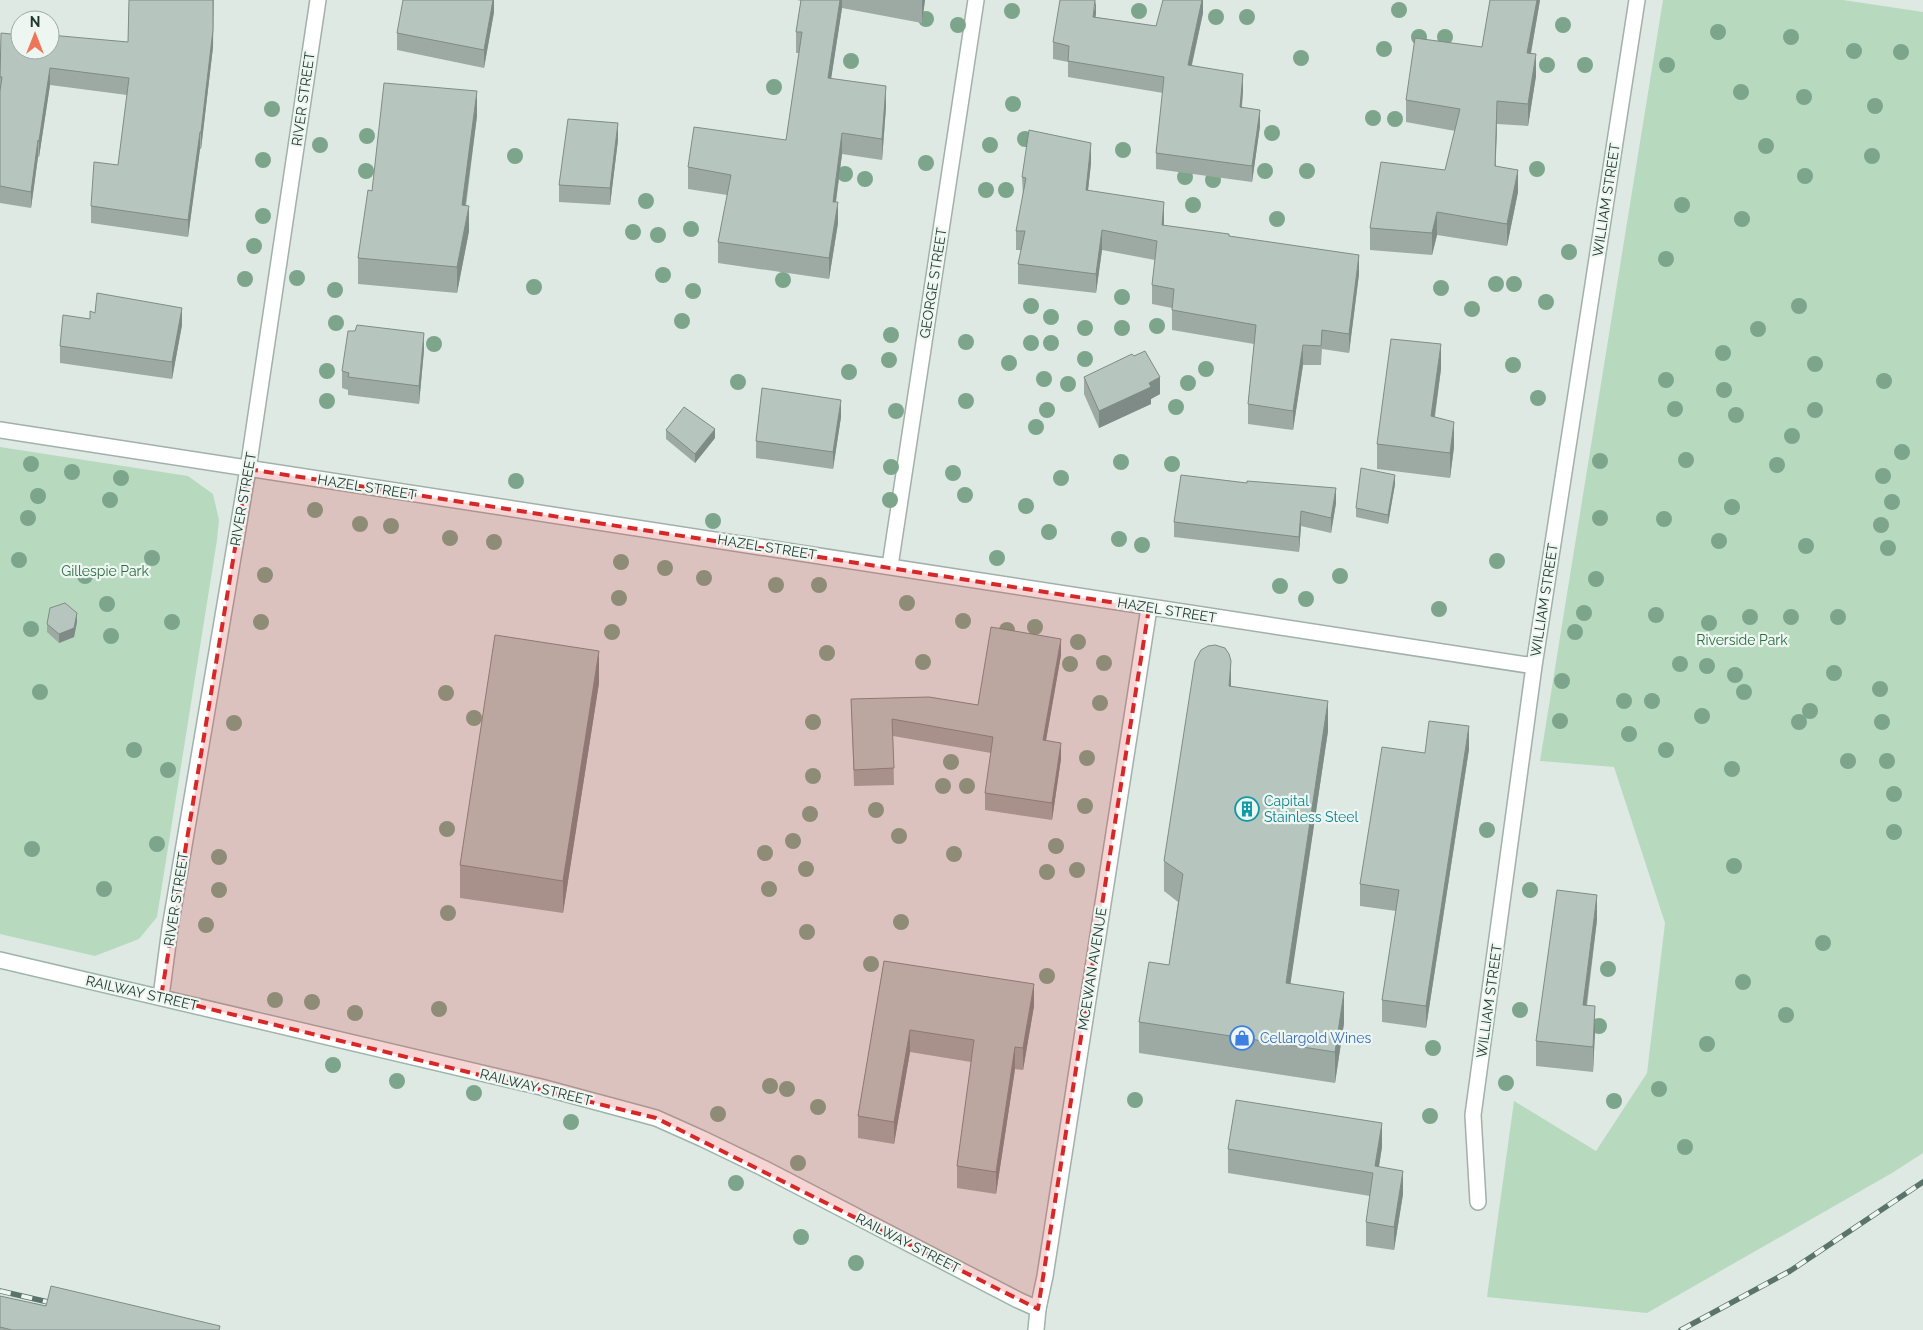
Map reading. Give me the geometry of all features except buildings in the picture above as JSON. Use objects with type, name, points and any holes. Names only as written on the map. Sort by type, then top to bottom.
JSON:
[{"type":"street","name":"RIVER STREET","points":[[161,997],[170,928],[248,469],[318,0]]},
{"type":"street","name":"GEORGE STREET","points":[[890,566],[976,0]]},
{"type":"street","name":"WILLIAM STREET","points":[[1478,1202],[1473,1114],[1534,666],[1637,0]]},
{"type":"street","name":"HAZEL STREET","points":[[0,430],[1534,666]]},
{"type":"street","name":"MCEWAN AVENUE","points":[[1036,1330],[1149,608]]},
{"type":"street","name":"RAILWAY STREET","points":[[0,960],[541,1087],[656,1118],[754,1164],[1038,1309]]},
{"type":"highlighted area","points":[[248,469],[1149,608],[1038,1309],[656,1118],[161,997]]},
{"type":"green space","name":"Riverside Park","points":[[1663,0],[1843,0],[1923,12],[1923,1153],[1892,1173],[1647,1313],[1487,1297],[1514,1101],[1596,1151],[1647,1073],[1665,923],[1614,767],[1540,761]]},
{"type":"green space","name":"Gillespie Park","points":[[0,447],[188,476],[213,494],[219,520],[157,917],[139,939],[95,956],[0,934]]},
{"type":"railway","points":[[1681,1330],[1790,1271],[1923,1182]]},
{"type":"railway","points":[[0,1291],[61,1305]]},
{"type":"place","name":"Capital Stainless Steel","points":[[1247,809]]},
{"type":"place","name":"Cellargold Wines","points":[[1242,1038]]}]
